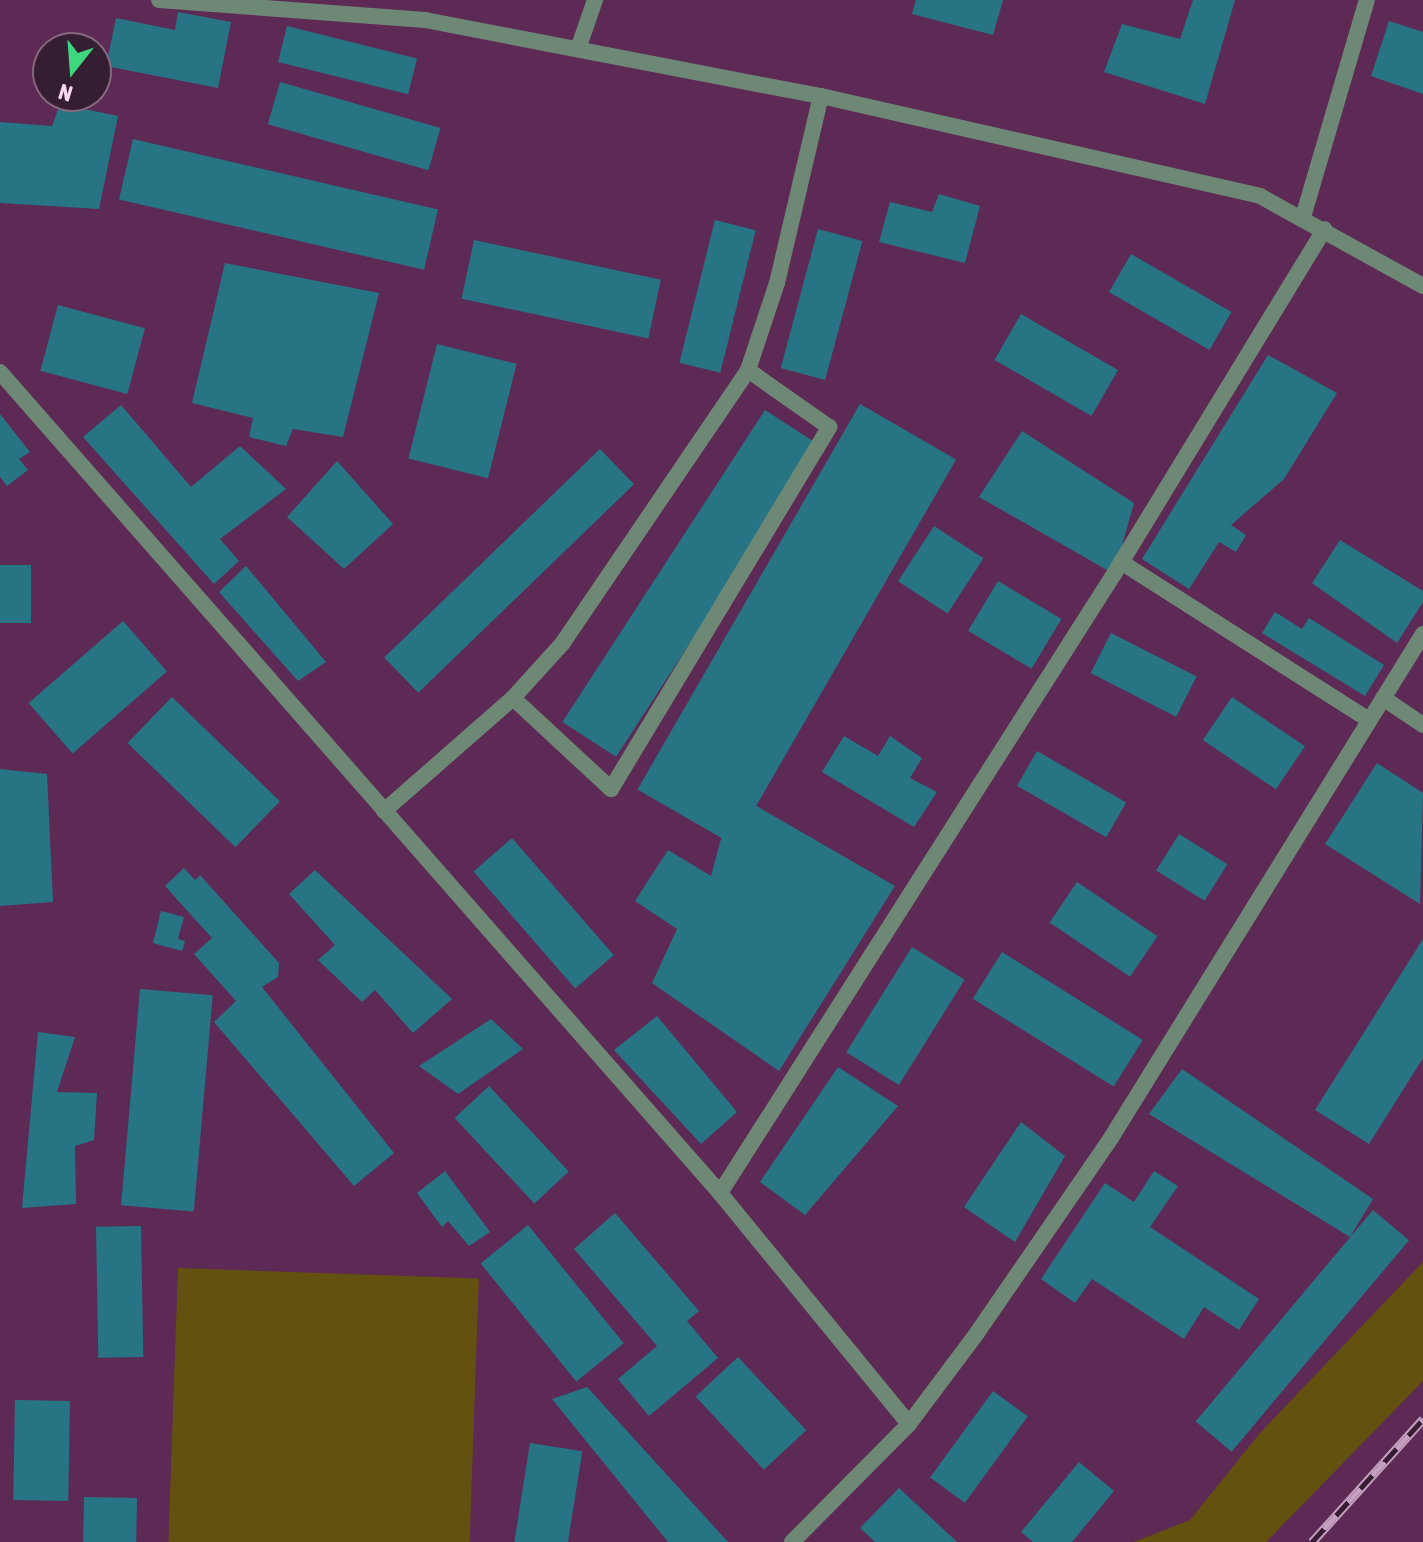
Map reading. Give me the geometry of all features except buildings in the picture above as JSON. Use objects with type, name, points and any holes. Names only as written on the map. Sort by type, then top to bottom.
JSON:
[{"type":"lane","points":[[159,0],[425,20],[579,46],[821,96],[1260,196],[1325,229],[1423,286]]},
{"type":"lane","points":[[579,46],[595,0]]},
{"type":"lane","points":[[1303,217],[1367,0]]},
{"type":"lane","points":[[384,811],[513,698],[562,644],[748,370],[777,283],[821,96]]},
{"type":"lane","points":[[720,1193],[1121,562],[1325,229]]},
{"type":"lane","points":[[513,698],[611,789],[829,427],[748,370]]},
{"type":"lane","points":[[0,372],[720,1193],[909,1424]]},
{"type":"lane","points":[[1121,562],[1369,720]]},
{"type":"lane","points":[[792,1542],[909,1424],[1111,1138],[1423,634]]},
{"type":"lane","points":[[1383,698],[1423,725]]},
{"type":"shaded area","points":[[1423,1262],[1423,1381],[1266,1542],[1134,1542],[1190,1520],[1260,1433]]},
{"type":"shaded area","points":[[178,1268],[479,1279],[470,1542],[168,1542]]},
{"type":"railway","points":[[1312,1542],[1423,1419]]}]
